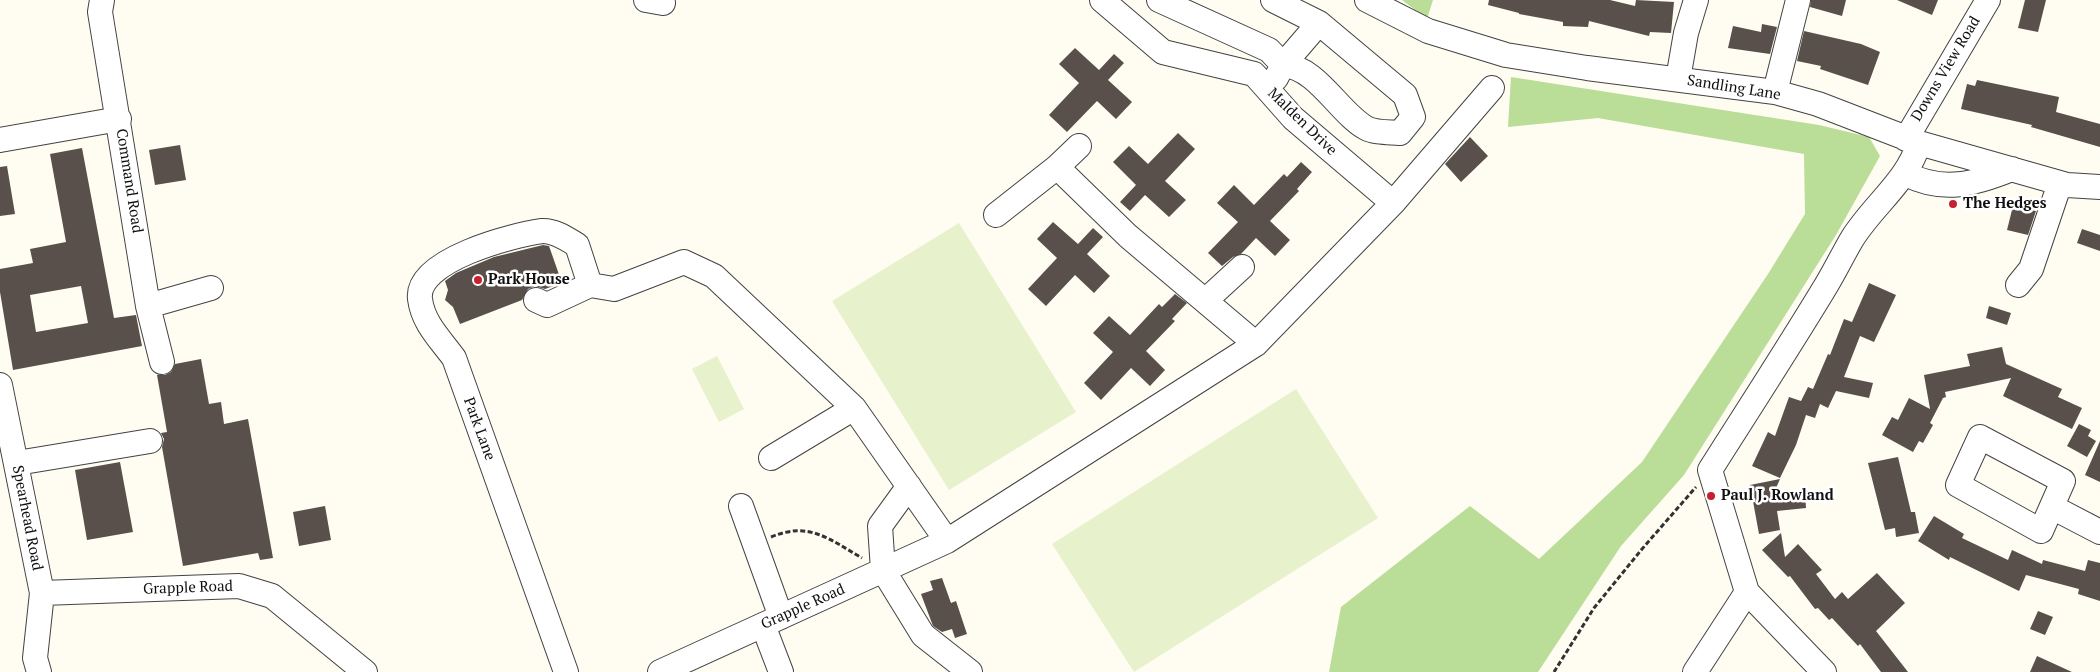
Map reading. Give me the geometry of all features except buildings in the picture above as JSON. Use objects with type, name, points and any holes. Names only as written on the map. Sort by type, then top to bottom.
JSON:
[{"type":"street","name":"Command Road","points":[[102,0],[100,12],[119,119],[148,306],[162,362]]},
{"type":"street","name":"Malden Drive","points":[[1102,0],[1163,52],[1254,74],[1293,118],[1393,203]]},
{"type":"street","points":[[1159,0],[1269,50],[1283,65],[1293,66],[1306,74],[1366,129],[1400,133],[1413,117],[1405,95],[1319,23],[1273,0]]},
{"type":"street","name":"Sandling Lane","points":[[1367,0],[1428,31],[1506,55],[1587,68],[1775,92],[1818,104],[1913,141],[2060,183],[2100,188]]},
{"type":"street","points":[[1678,79],[1686,33],[1696,0]]},
{"type":"street","points":[[1775,92],[1798,0]]},
{"type":"street","name":"Downs View Road","points":[[1913,141],[1988,0]]},
{"type":"street","points":[[1266,88],[1319,23]]},
{"type":"street","name":"Grapple Road","points":[[660,672],[947,541],[1256,344],[1393,203],[1492,88]]},
{"type":"street","points":[[0,140],[119,119]]},
{"type":"street","points":[[1824,672],[1747,592],[1710,470],[1866,219],[1906,174],[1914,159],[1913,141]]},
{"type":"street","points":[[996,215],[1057,167],[1079,146]]},
{"type":"street","points":[[1057,167],[1128,236],[1256,344]]},
{"type":"street","points":[[1906,174],[1920,181],[1952,186],[1990,178],[2012,169]]},
{"type":"street","points":[[2018,285],[2031,269],[2060,183]]},
{"type":"street","name":"Park Lane","points":[[566,672],[454,358],[428,324],[420,298],[426,278],[443,263],[507,239],[544,231],[578,245],[590,285]]},
{"type":"street","points":[[536,300],[546,305],[590,285],[614,289],[684,262],[714,276],[854,408],[947,541]]},
{"type":"street","points":[[1205,301],[1242,267]]},
{"type":"street","points":[[148,306],[210,288]]},
{"type":"street","name":"Spearhead Road","points":[[0,385],[42,593],[35,658],[39,672]]},
{"type":"street","points":[[771,458],[854,408]]},
{"type":"street","points":[[17,463],[150,441]]},
{"type":"street","points":[[909,486],[880,526],[878,573],[923,635],[970,672]]},
{"type":"street","points":[[741,506],[754,544],[772,621],[781,672]]},
{"type":"street","points":[[2052,507],[2100,532]]},
{"type":"street","name":"Grapple Road","points":[[42,593],[239,586],[272,596],[365,672]]},
{"type":"street","points":[[1695,672],[1747,592]]},
{"type":"path","points":[[1554,672],[1594,608],[1710,470]]},
{"type":"path","points":[[754,544],[796,529],[813,533],[865,560],[878,573]]},
{"type":"green space","points":[[1402,0],[1433,0],[1427,19]]},
{"type":"green space","points":[[1511,77],[1819,125],[1869,137],[1880,156],[1836,235],[1684,475],[1621,546],[1538,672],[1329,672],[1341,607],[1470,506],[1539,559],[1642,462],[1768,274],[1805,214],[1804,154],[1598,118],[1508,127]]},
{"type":"green space","points":[[959,223],[1076,412],[949,490],[832,301]]},
{"type":"green space","points":[[717,356],[744,409],[719,422],[692,369]]},
{"type":"green space","points":[[1296,389],[1378,518],[1134,672],[1052,544]]},
{"type":"place","name":"The Hedges","points":[[1953,204]]},
{"type":"place","name":"Park House","points":[[478,280]]},
{"type":"place","name":"Paul J. Rowland","points":[[1711,496]]}]
